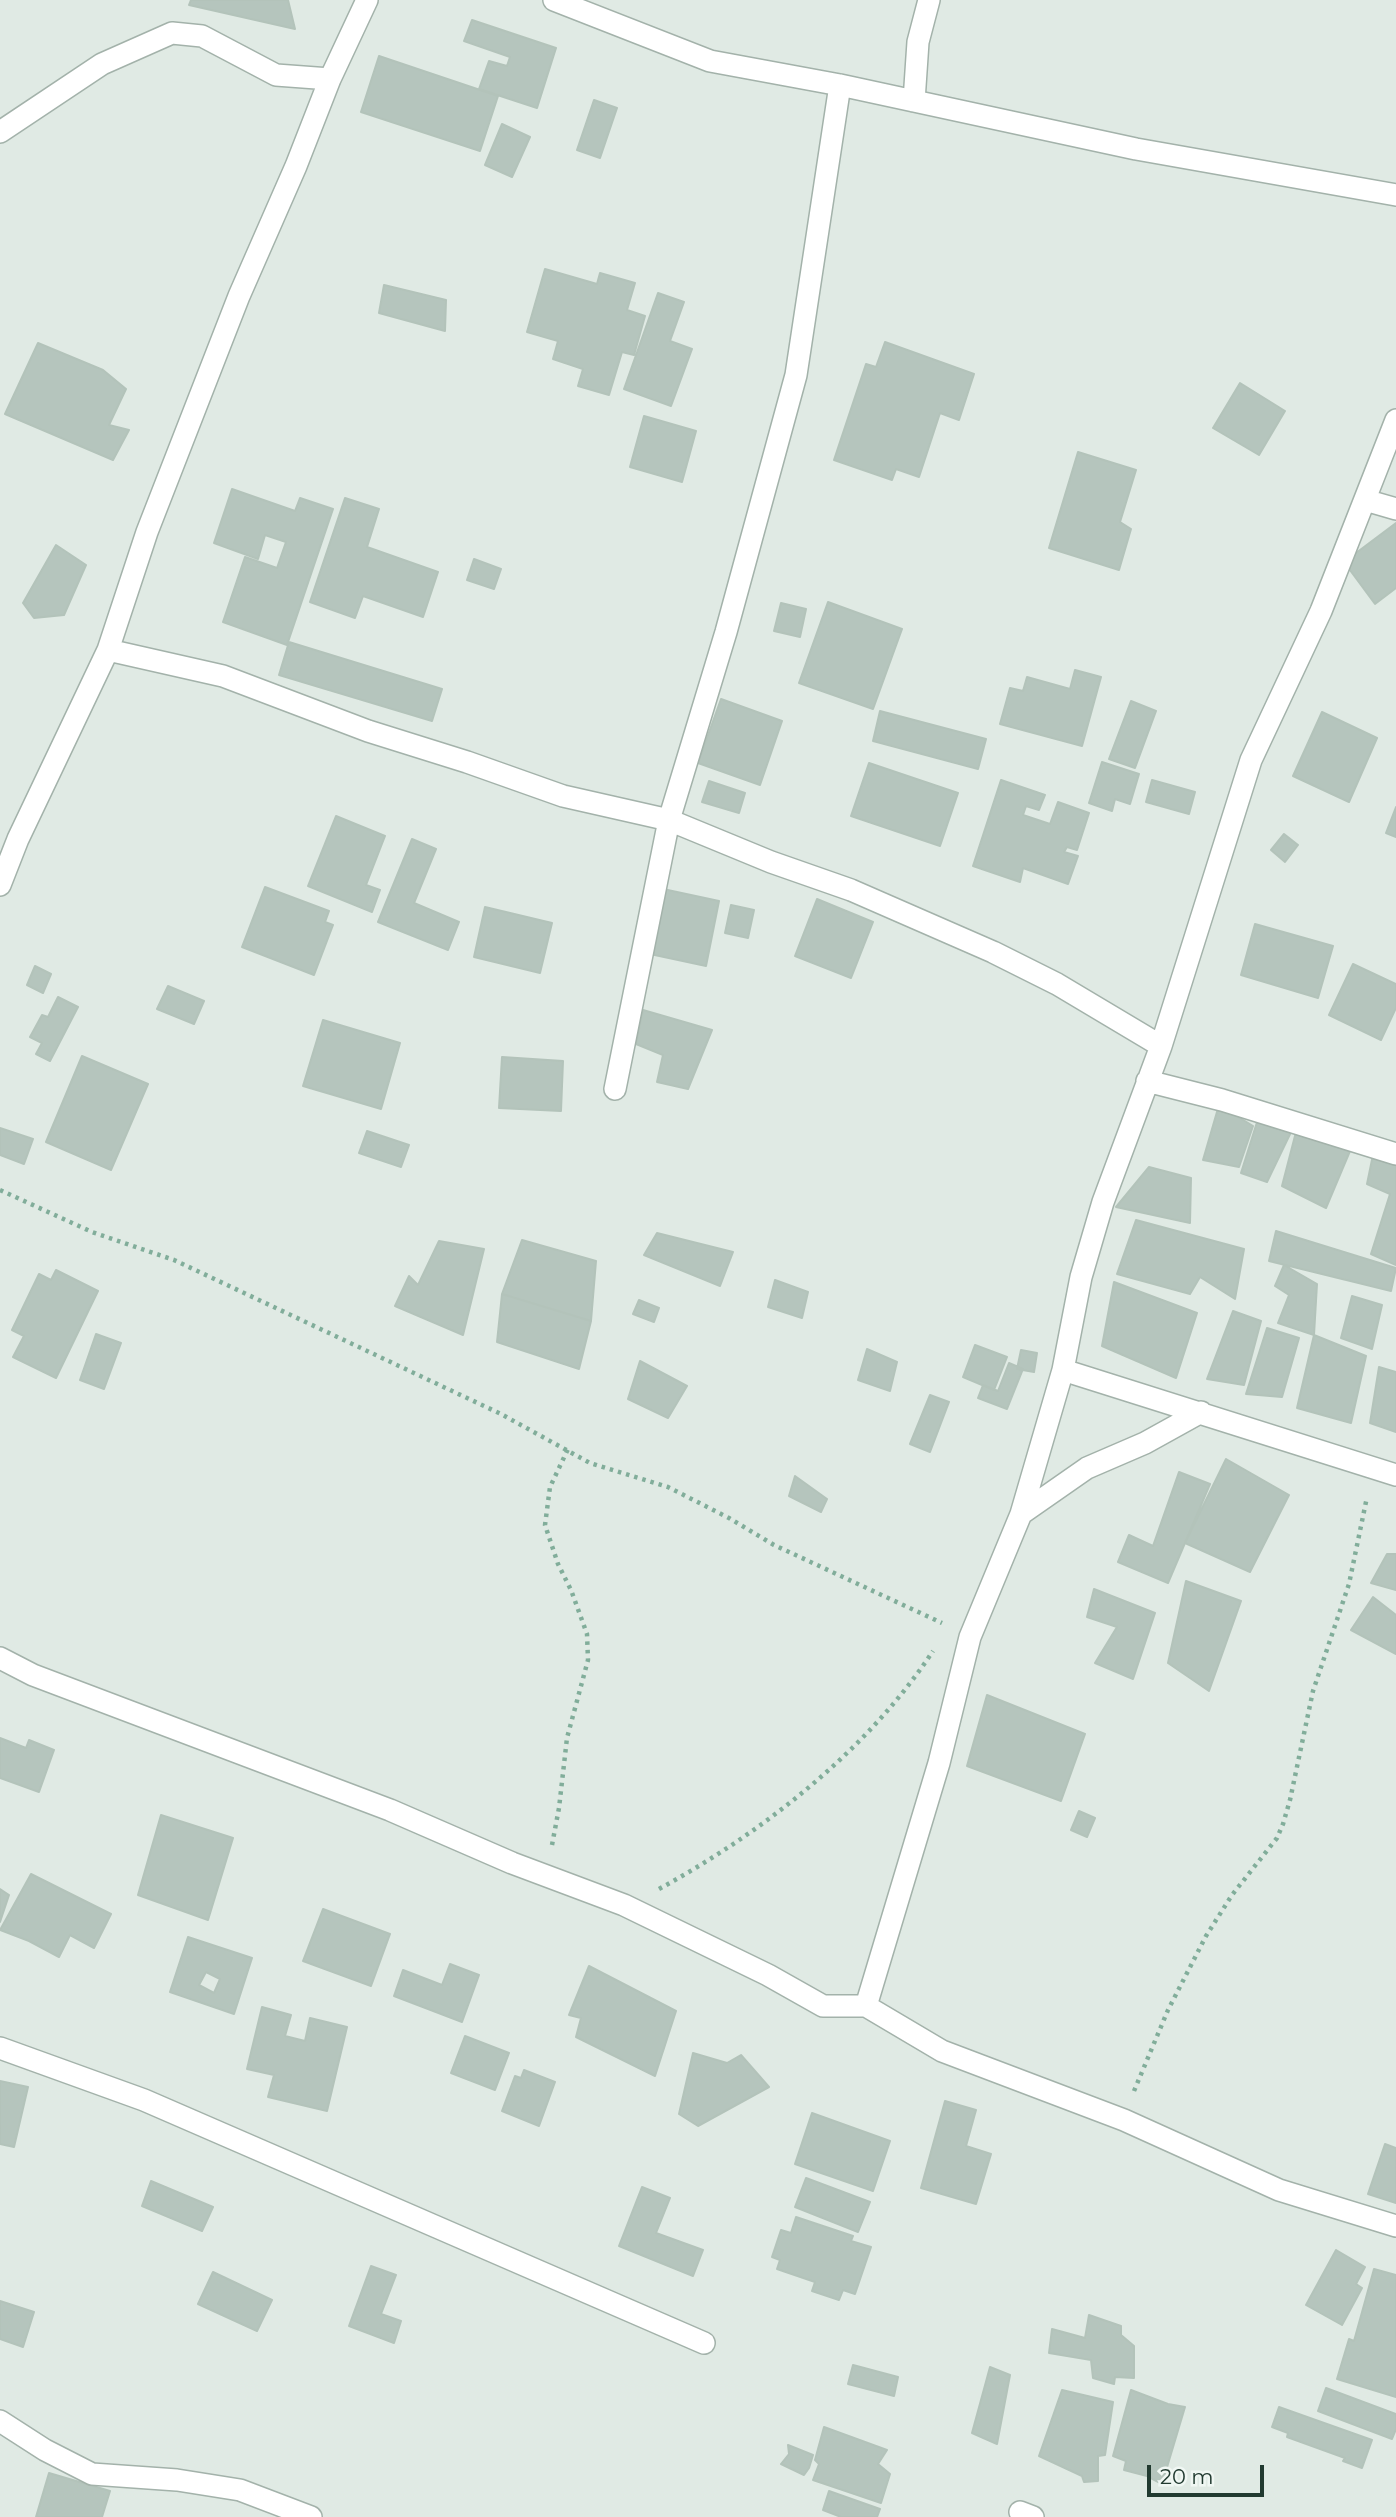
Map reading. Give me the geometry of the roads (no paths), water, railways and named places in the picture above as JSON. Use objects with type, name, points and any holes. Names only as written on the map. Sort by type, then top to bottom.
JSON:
[{"type":"street","points":[[0,885],[9,835],[108,650],[152,520],[239,296],[296,166],[330,79],[367,0]]},
{"type":"street","points":[[554,0],[710,61],[840,85],[1136,149],[1396,195]]},
{"type":"street","points":[[914,101],[918,42],[929,0]]},
{"type":"street","points":[[0,132],[102,64],[172,33],[202,36],[276,75],[330,79]]},
{"type":"street","points":[[615,1089],[669,820],[726,632],[796,376],[840,85]]},
{"type":"street","points":[[866,2006],[939,1763],[970,1637],[1021,1514],[1063,1370],[1081,1277],[1103,1202],[1161,1046],[1251,760],[1321,611],[1396,420]]},
{"type":"street","points":[[1365,500],[1396,509]]},
{"type":"street","points":[[108,650],[223,676],[368,731],[563,796],[669,820],[771,862],[851,890],[982,947],[1057,984],[1161,1046]]},
{"type":"street","points":[[1147,1081],[1222,1100],[1396,1154]]},
{"type":"street","points":[[1063,1370],[1396,1475]]},
{"type":"street","points":[[1021,1514],[1087,1468],[1145,1443],[1201,1412]]},
{"type":"street","points":[[0,1658],[33,1675],[390,1810],[546,1876],[624,1905],[768,1975],[823,2006],[866,2006],[942,2051],[1124,2120],[1279,2190],[1396,2226]]},
{"type":"street","points":[[0,2048],[144,2100],[704,2343]]},
{"type":"street","points":[[0,2421],[46,2450],[93,2474],[177,2480],[240,2490],[311,2517]]}]
